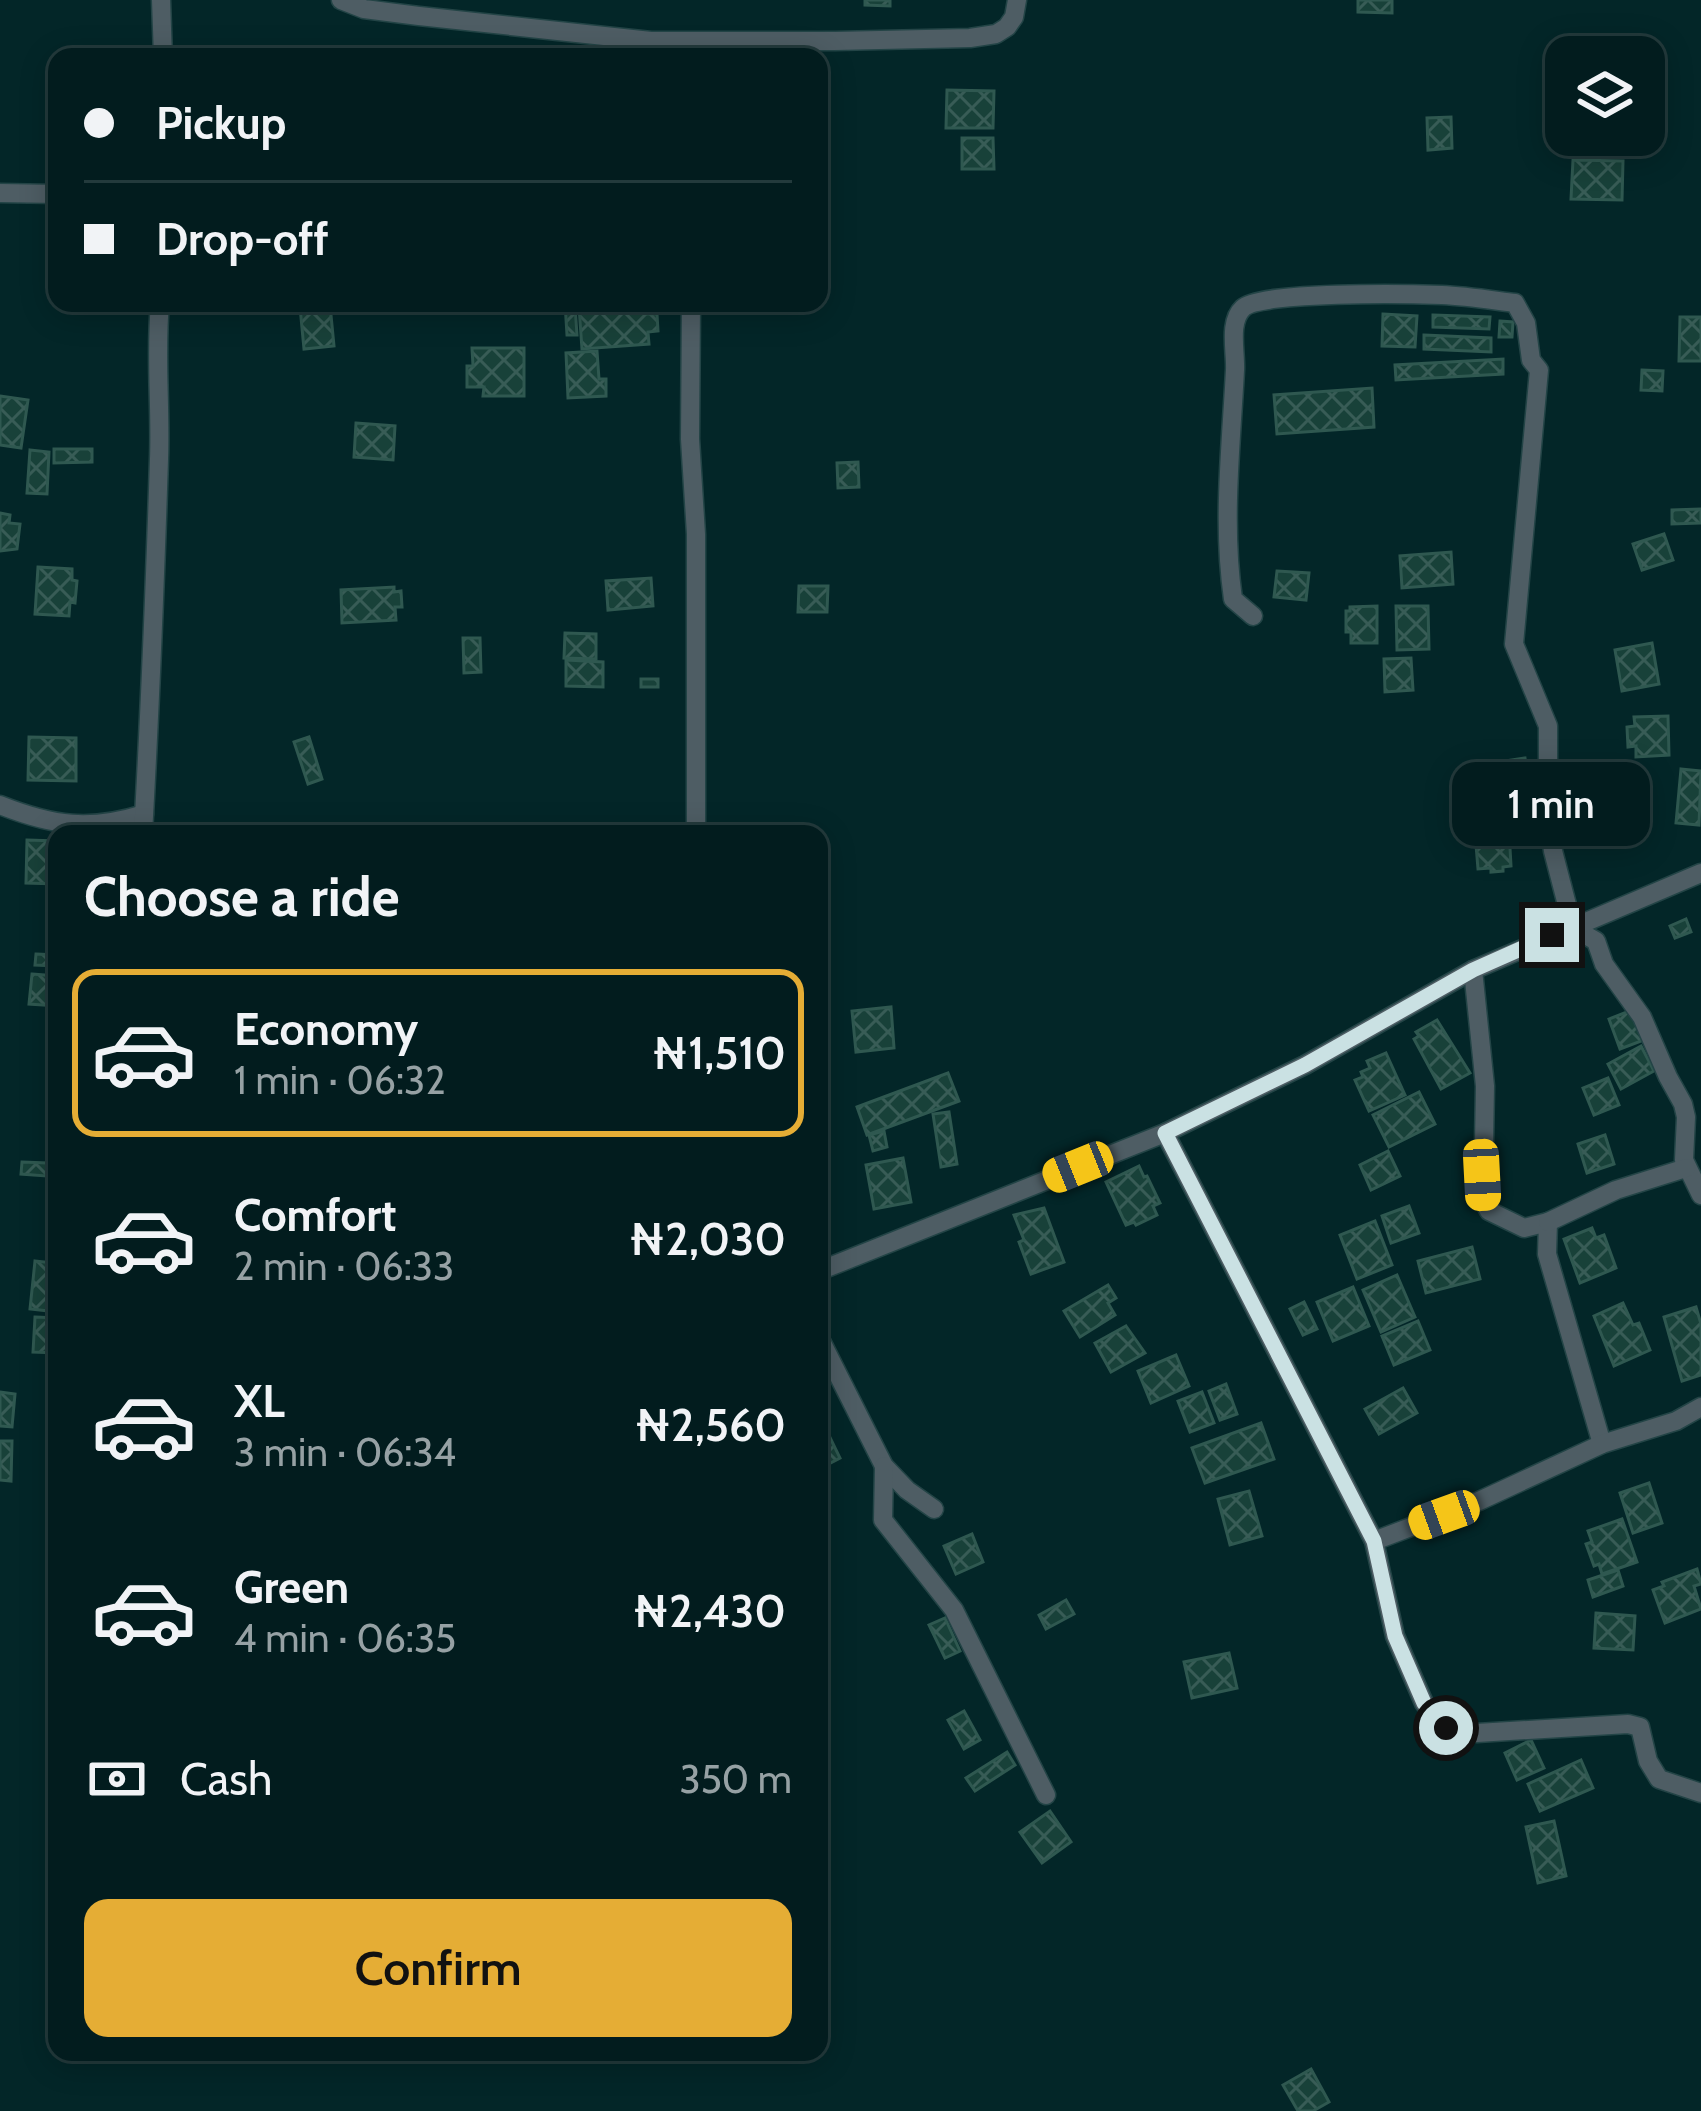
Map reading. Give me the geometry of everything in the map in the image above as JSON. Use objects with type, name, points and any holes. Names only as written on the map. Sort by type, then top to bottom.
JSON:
[{"type":"street","points":[[161,0],[163,48]]},
{"type":"street","points":[[341,0],[364,9],[651,40],[676,48]]},
{"type":"street","points":[[705,48],[996,34],[1014,17],[1017,0]]},
{"type":"street","points":[[0,193],[48,194]]},
{"type":"street","points":[[1253,616],[1233,599],[1228,543],[1234,331],[1245,305],[1261,299],[1361,295],[1446,295],[1515,303],[1526,323],[1531,360],[1538,370],[1514,644],[1548,726],[1553,851],[1573,928],[1596,941],[1604,964],[1642,1017],[1683,1104],[1686,1168],[1701,1195]]},
{"type":"street","points":[[89,825],[144,824],[160,434],[159,312]]},
{"type":"street","points":[[691,312],[696,825]]},
{"type":"street","points":[[0,805],[76,825]]},
{"type":"street","points":[[828,1267],[1165,1133],[1305,1065],[1473,970],[1701,873]]},
{"type":"street","points":[[1473,970],[1485,1086],[1483,1200],[1490,1211],[1524,1228],[1548,1222],[1616,1190],[1686,1168]]},
{"type":"street","points":[[1165,1133],[1374,1541],[1395,1636],[1424,1703],[1446,1728],[1477,1732],[1640,1727],[1648,1761],[1659,1779],[1701,1793]]},
{"type":"street","points":[[1548,1222],[1547,1254],[1602,1444]]},
{"type":"street","points":[[828,1355],[884,1466],[934,1509]]},
{"type":"street","points":[[1374,1541],[1479,1502],[1602,1444],[1676,1421],[1701,1407]]},
{"type":"street","points":[[884,1466],[884,1520],[954,1610],[1046,1796]]},
{"type":"building","points":[[865,0],[890,0],[890,6],[865,5]]},
{"type":"building","points":[[1358,0],[1392,0],[1392,13],[1358,12]]},
{"type":"building","points":[[947,90],[994,91],[993,128],[946,128]]},
{"type":"building","points":[[1451,117],[1452,148],[1428,150],[1427,118]]},
{"type":"building","points":[[962,138],[993,138],[994,169],[962,169]]},
{"type":"building","points":[[1573,160],[1623,161],[1622,200],[1571,199]]},
{"type":"building","points":[[300,312],[331,312],[334,346],[304,349]]},
{"type":"building","points":[[566,312],[575,312],[577,335],[567,335]]},
{"type":"building","points":[[579,312],[657,314],[658,331],[648,332],[649,344],[582,349]]},
{"type":"building","points":[[1383,314],[1417,316],[1415,347],[1382,346]]},
{"type":"building","points":[[1433,315],[1490,317],[1489,329],[1433,327]]},
{"type":"building","points":[[1680,317],[1701,317],[1701,361],[1679,361]]},
{"type":"building","points":[[1500,321],[1513,322],[1512,337],[1499,337]]},
{"type":"building","points":[[1424,335],[1491,338],[1491,352],[1424,349]]},
{"type":"building","points":[[472,348],[524,348],[524,396],[483,396],[484,387],[467,387]]},
{"type":"building","points":[[597,351],[606,396],[568,398],[566,353]]},
{"type":"building","points":[[1503,359],[1503,374],[1396,380],[1395,365]]},
{"type":"building","points":[[1642,370],[1663,371],[1662,391],[1641,390]]},
{"type":"building","points":[[1372,388],[1374,427],[1277,434],[1274,395]]},
{"type":"building","points":[[0,396],[28,400],[21,448],[0,445]]},
{"type":"building","points":[[356,423],[395,426],[393,460],[354,457]]},
{"type":"building","points":[[54,449],[92,449],[92,462],[54,463]]},
{"type":"building","points":[[30,450],[49,452],[47,494],[27,493]]},
{"type":"building","points":[[858,462],[859,487],[838,488],[837,463]]},
{"type":"building","points":[[1701,509],[1701,523],[1672,524],[1672,510]]},
{"type":"building","points":[[0,513],[10,515],[9,523],[20,524],[17,549],[0,551]]},
{"type":"building","points":[[1664,534],[1673,560],[1642,570],[1633,544]]},
{"type":"building","points":[[1451,552],[1453,584],[1402,588],[1400,556]]},
{"type":"building","points":[[38,567],[72,569],[72,580],[77,581],[69,616],[35,614]]},
{"type":"building","points":[[1277,571],[1309,573],[1306,600],[1274,597]]},
{"type":"building","points":[[651,578],[653,606],[608,610],[606,581]]},
{"type":"building","points":[[799,586],[828,586],[827,612],[798,612]]},
{"type":"building","points":[[394,587],[394,592],[401,591],[402,607],[395,607],[396,620],[342,623],[341,590]]},
{"type":"building","points":[[1377,606],[1377,643],[1351,643],[1346,611]]},
{"type":"building","points":[[1396,606],[1428,606],[1429,649],[1397,650]]},
{"type":"building","points":[[565,633],[596,634],[596,659],[564,658]]},
{"type":"building","points":[[463,638],[480,638],[481,672],[464,673]]},
{"type":"building","points":[[1652,643],[1659,684],[1622,691],[1615,650]]},
{"type":"building","points":[[1411,658],[1413,690],[1385,692],[1384,659]]},
{"type":"building","points":[[566,660],[603,662],[603,687],[566,686]]},
{"type":"building","points":[[641,679],[658,679],[658,687],[641,687]]},
{"type":"building","points":[[1668,716],[1669,755],[1636,757],[1636,746],[1628,747],[1627,727],[1635,726],[1634,717]]},
{"type":"building","points":[[29,737],[76,738],[76,781],[28,780]]},
{"type":"building","points":[[309,737],[322,779],[308,784],[294,742]]},
{"type":"building","points":[[1525,758],[1530,791],[1510,793],[1505,761]]},
{"type":"building","points":[[1503,766],[1505,796],[1460,801],[1457,770]]},
{"type":"building","points":[[1681,769],[1701,771],[1699,825],[1676,823]]},
{"type":"building","points":[[1509,830],[1511,866],[1503,871],[1478,869],[1475,833]]},
{"type":"building","points":[[27,840],[48,841],[48,884],[26,883]]},
{"type":"building","points":[[1686,919],[1691,932],[1675,938],[1670,926]]},
{"type":"building","points":[[36,954],[48,955],[48,966],[35,965]]},
{"type":"building","points":[[32,974],[48,975],[48,1005],[29,1004]]},
{"type":"building","points":[[891,1007],[894,1048],[856,1052],[852,1011]]},
{"type":"building","points":[[1632,1010],[1644,1040],[1620,1049],[1609,1019]]},
{"type":"building","points":[[1437,1020],[1470,1073],[1441,1089],[1414,1039],[1419,1036],[1416,1032]]},
{"type":"building","points":[[1641,1046],[1654,1071],[1621,1089],[1608,1064]]},
{"type":"building","points":[[1386,1053],[1405,1095],[1369,1111],[1355,1080],[1370,1068],[1367,1061]]},
{"type":"building","points":[[948,1073],[959,1101],[867,1135],[857,1107]]},
{"type":"building","points":[[1608,1078],[1619,1105],[1594,1115],[1583,1088]]},
{"type":"building","points":[[1419,1092],[1435,1124],[1389,1147],[1373,1115]]},
{"type":"building","points":[[949,1112],[957,1164],[941,1167],[933,1114]]},
{"type":"building","points":[[884,1131],[887,1147],[873,1151],[869,1135]]},
{"type":"building","points":[[1605,1135],[1614,1164],[1587,1173],[1578,1144]]},
{"type":"building","points":[[1388,1151],[1400,1176],[1371,1190],[1360,1165]]},
{"type":"building","points":[[903,1158],[911,1202],[874,1209],[866,1165]]},
{"type":"building","points":[[22,1162],[47,1163],[46,1176],[21,1174]]},
{"type":"building","points":[[1139,1166],[1160,1203],[1153,1206],[1157,1215],[1126,1225],[1106,1182]]},
{"type":"building","points":[[1409,1206],[1419,1233],[1391,1243],[1382,1216]]},
{"type":"building","points":[[1044,1208],[1064,1262],[1031,1274],[1014,1215]]},
{"type":"building","points":[[1375,1221],[1392,1265],[1357,1279],[1340,1235]]},
{"type":"building","points":[[1592,1228],[1596,1238],[1604,1235],[1616,1268],[1580,1283],[1564,1239]]},
{"type":"building","points":[[1472,1247],[1480,1279],[1426,1293],[1418,1261]]},
{"type":"building","points":[[35,1261],[48,1262],[48,1311],[30,1309]]},
{"type":"building","points":[[1397,1275],[1415,1317],[1381,1332],[1363,1290]]},
{"type":"building","points":[[1108,1285],[1116,1298],[1108,1303],[1115,1315],[1080,1337],[1064,1311]]},
{"type":"building","points":[[1353,1287],[1369,1326],[1333,1341],[1317,1302]]},
{"type":"building","points":[[1304,1302],[1317,1329],[1303,1335],[1290,1309]]},
{"type":"building","points":[[1623,1303],[1633,1325],[1639,1323],[1650,1350],[1614,1366],[1594,1316]]},
{"type":"building","points":[[1696,1307],[1701,1324],[1701,1375],[1682,1381],[1664,1317]]},
{"type":"building","points":[[35,1317],[48,1318],[48,1353],[33,1352]]},
{"type":"building","points":[[1418,1321],[1430,1350],[1394,1365],[1382,1336]]},
{"type":"building","points":[[1126,1326],[1145,1353],[1111,1372],[1095,1343]]},
{"type":"building","points":[[1176,1355],[1189,1386],[1151,1403],[1138,1371]]},
{"type":"building","points":[[1226,1384],[1237,1414],[1220,1420],[1209,1391]]},
{"type":"building","points":[[1403,1388],[1417,1413],[1379,1434],[1365,1409]]},
{"type":"building","points":[[0,1392],[15,1394],[12,1427],[0,1426]]},
{"type":"building","points":[[1202,1392],[1214,1423],[1190,1432],[1178,1401]]},
{"type":"building","points":[[1261,1423],[1274,1459],[1205,1483],[1192,1448]]},
{"type":"building","points":[[828,1433],[840,1458],[828,1464]]},
{"type":"building","points":[[0,1441],[12,1441],[11,1481],[0,1480]]},
{"type":"building","points":[[1649,1483],[1662,1523],[1633,1533],[1620,1493]]},
{"type":"building","points":[[1249,1491],[1262,1536],[1230,1545],[1218,1499]]},
{"type":"building","points":[[1622,1519],[1637,1562],[1602,1574],[1586,1544],[1592,1542],[1588,1531]]},
{"type":"building","points":[[972,1534],[983,1562],[956,1574],[944,1546]]},
{"type":"building","points":[[1697,1569],[1701,1584],[1694,1586],[1701,1609],[1665,1623],[1653,1590]]},
{"type":"building","points":[[1618,1570],[1623,1586],[1593,1597],[1588,1580]]},
{"type":"building","points":[[1066,1600],[1074,1614],[1046,1629],[1039,1615]]},
{"type":"building","points":[[1596,1613],[1635,1616],[1633,1650],[1594,1648]]},
{"type":"building","points":[[945,1618],[960,1651],[945,1658],[929,1625]]},
{"type":"building","points":[[1229,1653],[1237,1688],[1192,1698],[1184,1662]]},
{"type":"building","points":[[964,1711],[980,1740],[964,1749],[948,1720]]},
{"type":"building","points":[[1531,1740],[1544,1768],[1517,1780],[1505,1753]]},
{"type":"building","points":[[1007,1752],[1015,1765],[975,1791],[966,1778]]},
{"type":"building","points":[[1581,1760],[1593,1788],[1540,1811],[1528,1784]]},
{"type":"building","points":[[1050,1811],[1071,1842],[1042,1863],[1020,1832]]},
{"type":"building","points":[[1554,1821],[1566,1876],[1538,1883],[1526,1827]]},
{"type":"building","points":[[1311,2069],[1329,2102],[1313,2111],[1298,2111],[1283,2085]]},
{"type":"route","points":[[1446,1728],[1424,1703],[1395,1636],[1374,1541],[1165,1133],[1305,1065],[1473,970],[1552,935]]}]
